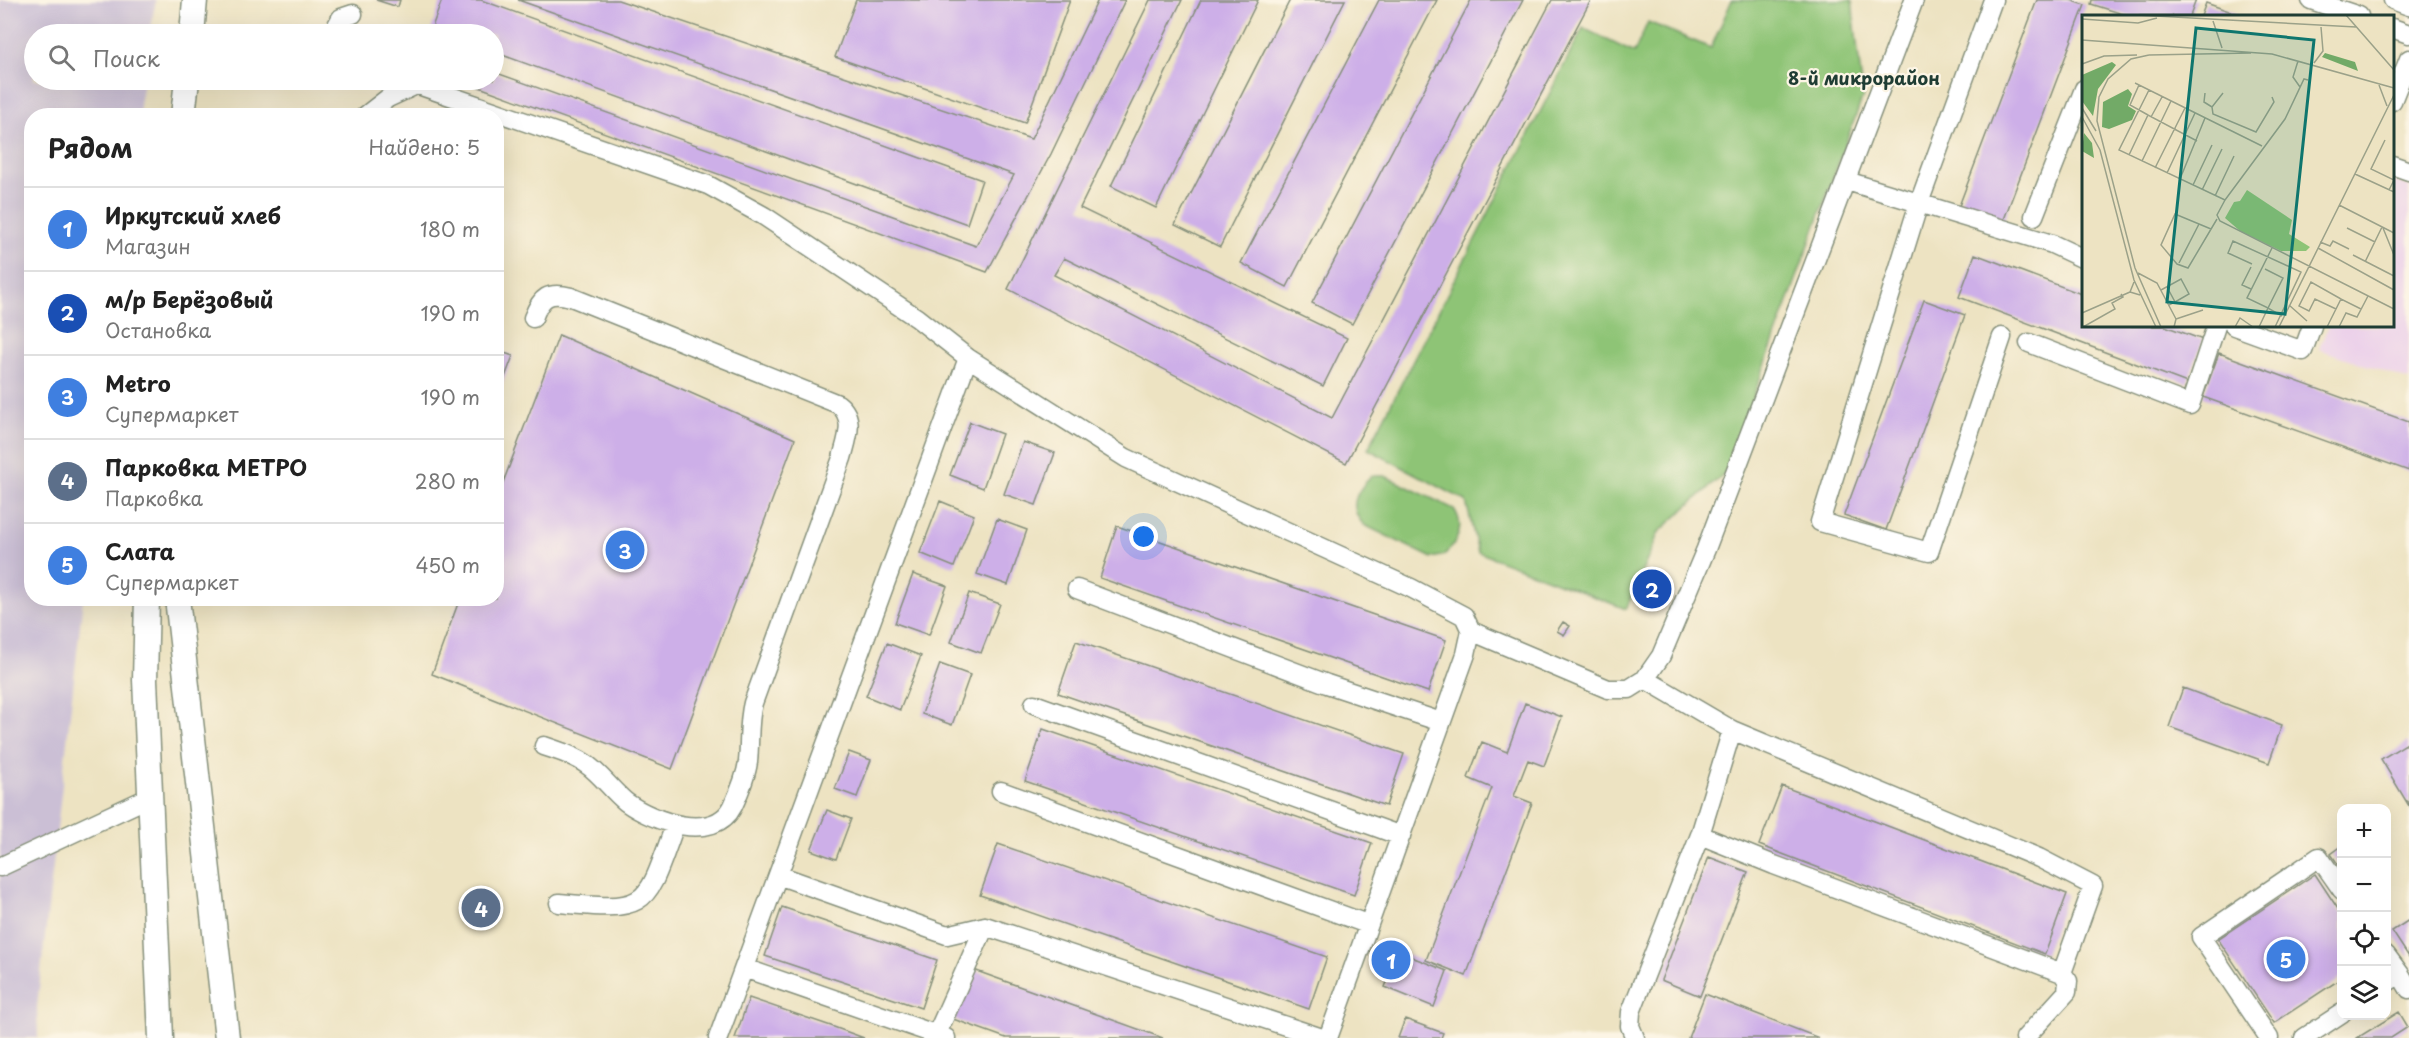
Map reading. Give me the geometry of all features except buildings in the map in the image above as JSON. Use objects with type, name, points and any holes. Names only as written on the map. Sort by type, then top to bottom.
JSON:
[{"type":"main road","points":[[193,24],[195,0]]},
{"type":"main road","points":[[184,108],[186,90]]},
{"type":"main road","points":[[147,606],[145,680],[161,1038]]},
{"type":"main road","points":[[178,606],[226,1038]]},
{"type":"street","points":[[1471,632],[1608,689],[1629,689],[1645,679],[1661,656],[1706,549],[1914,0]]},
{"type":"street","points":[[1994,0],[1918,203],[1820,522],[1929,552],[2002,338]]},
{"type":"street","points":[[2312,0],[2357,15]]},
{"type":"street","points":[[2393,0],[2409,6]]},
{"type":"street","points":[[338,24],[341,18],[353,14]]},
{"type":"street","points":[[2394,29],[2409,34]]},
{"type":"street","points":[[2394,95],[2409,59]]},
{"type":"street","points":[[375,108],[400,90]]},
{"type":"street","points":[[433,90],[485,108]]},
{"type":"street","points":[[2034,216],[2082,94]]},
{"type":"street","points":[[504,114],[708,185],[764,216],[917,318],[968,358],[1126,458],[1411,588],[1464,616],[1471,632],[1466,654],[1367,924],[1328,1038]]},
{"type":"street","points":[[2394,166],[2409,171]]},
{"type":"street","points":[[1847,181],[2052,244],[2082,258]]},
{"type":"street","points":[[533,318],[538,305],[544,298],[556,295],[571,297],[838,404],[847,414],[849,432],[842,458],[753,703],[747,768],[729,812],[715,822],[695,826],[675,825],[628,803],[582,761],[544,746]]},
{"type":"street","points":[[2029,343],[2190,405],[2216,327]]},
{"type":"street","points":[[2237,327],[2302,351],[2312,327]]},
{"type":"street","points":[[718,1038],[968,358]]},
{"type":"street","points":[[1077,589],[1327,684],[1442,722]]},
{"type":"street","points":[[1645,679],[1732,730],[2039,858],[2093,886],[2062,973]]},
{"type":"street","points":[[1034,704],[1401,836]]},
{"type":"street","points":[[1635,1038],[1630,1026],[1631,1012],[1700,834],[1732,730]]},
{"type":"street","points":[[1001,791],[1367,924]]},
{"type":"street","points":[[0,867],[150,797]]},
{"type":"street","points":[[559,903],[608,908],[639,901],[647,894],[655,880],[675,825]]},
{"type":"street","points":[[1700,834],[1774,865],[2062,973],[2068,981],[2067,992],[2025,1038]]},
{"type":"street","points":[[2269,1038],[2201,937],[2319,857],[2337,883]]},
{"type":"street","points":[[778,875],[947,935],[985,926],[1322,1038]]},
{"type":"street","points":[[744,968],[939,1037],[985,926]]},
{"type":"street","points":[[2391,966],[2398,982]]},
{"type":"street","points":[[2304,1038],[2337,1016]]},
{"type":"shaded area","points":[[0,0],[156,0],[151,24],[24,24],[24,90],[142,90],[140,108],[24,108],[24,606],[82,606],[37,1007],[38,1038],[0,1038]]},
{"type":"shaded area","points":[[2394,181],[2409,186],[2409,380],[2319,349],[2328,327],[2394,327]]},
{"type":"green space","points":[[1732,0],[1852,0],[1863,96],[1726,472],[1659,532],[1626,609],[1478,552],[1466,501],[1368,449],[1583,28],[1634,53],[1648,22],[1711,48]]},
{"type":"green space","points":[[1372,476],[1385,476],[1454,509],[1460,528],[1445,555],[1432,558],[1364,525],[1356,512],[1356,499],[1362,487]]},
{"type":"place","name":"Metro","points":[[625,550]]},
{"type":"place","name":"м/р Берёзовый","points":[[1652,589]]},
{"type":"place","name":"Парковка МЕТРО","points":[[481,908]]},
{"type":"place","name":"Слата","points":[[2286,959]]},
{"type":"place","name":"Иркутский хлеб","points":[[1391,960]]},
{"type":"district","name":"8-й микрорайон","points":[[1864,79]]}]
